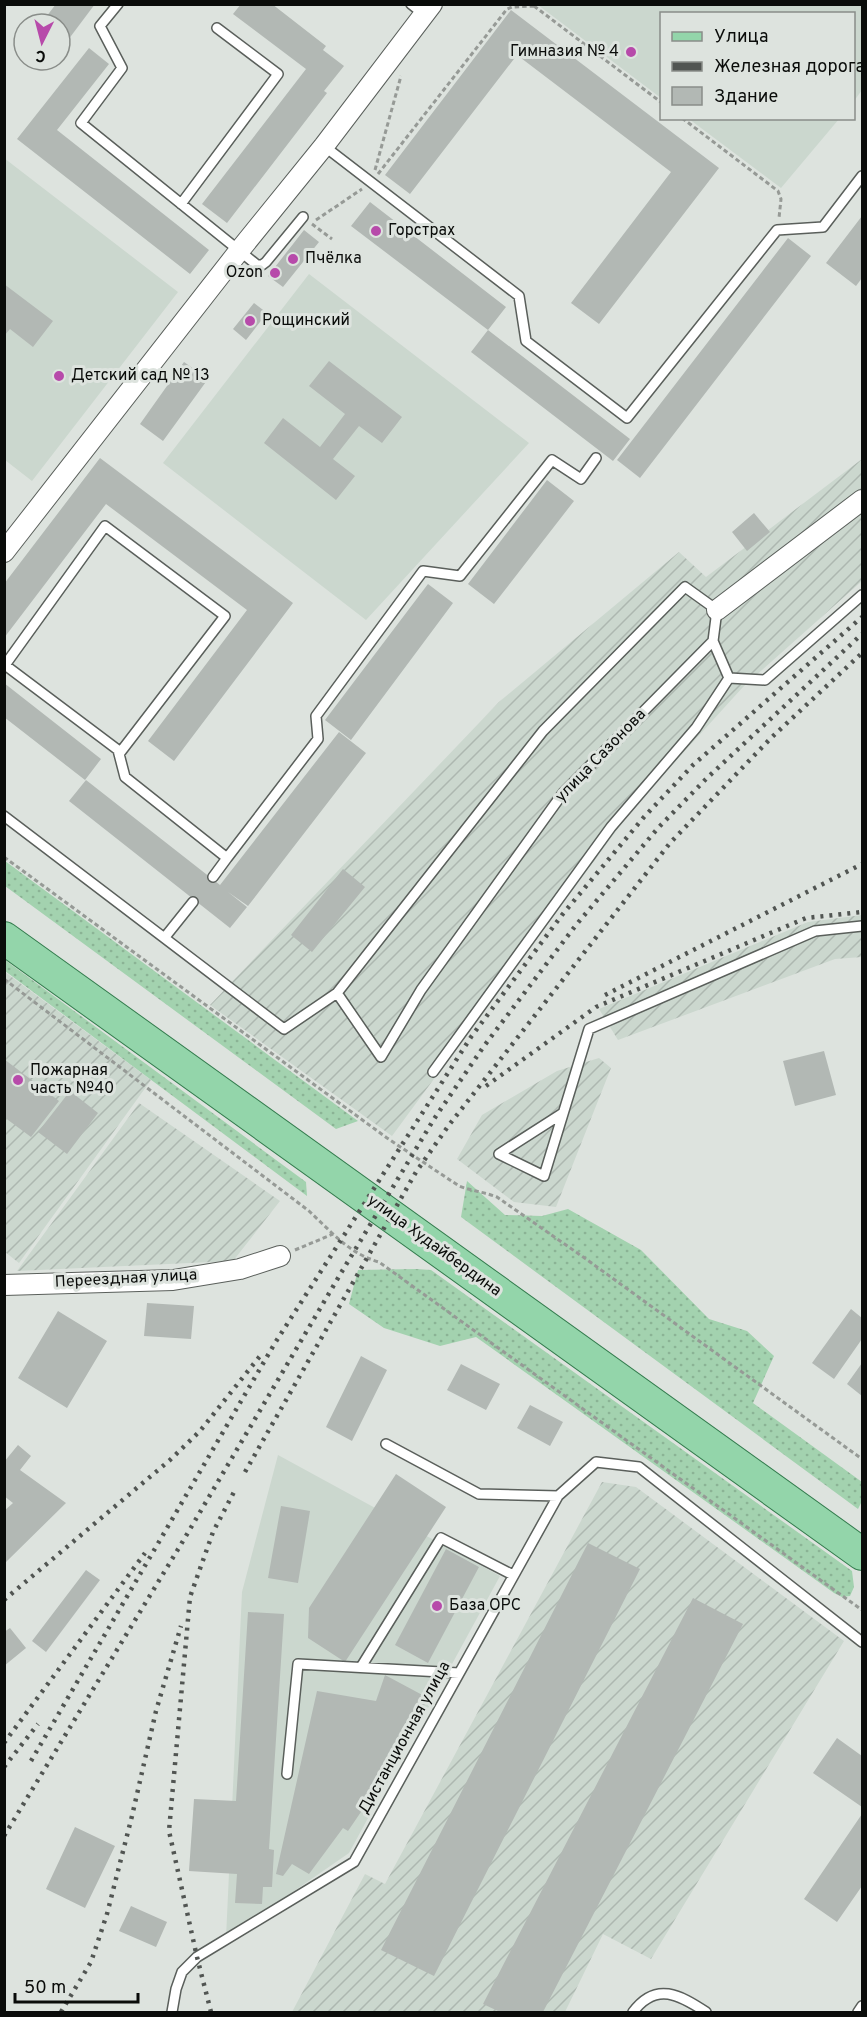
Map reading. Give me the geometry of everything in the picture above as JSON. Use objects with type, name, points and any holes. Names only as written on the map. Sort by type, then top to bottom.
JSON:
[{"type":"main road","name":"улица Худайбердина","points":[[4,918],[367,1174],[862,1533]]},
{"type":"main road","name":"улица Худайбердина","points":[[4,938],[862,1554]]},
{"type":"street","points":[[4,552],[324,146],[423,8]]},
{"type":"street","points":[[717,610],[862,500]]},
{"type":"street","name":"Переездная улица","points":[[4,1285],[172,1280],[240,1269],[280,1256]]},
{"type":"lane","points":[[118,4],[100,26],[122,68],[81,123],[257,266],[262,265],[303,217]]},
{"type":"lane","points":[[181,204],[278,74],[217,28]]},
{"type":"lane","points":[[324,146],[519,296],[526,341],[627,418],[777,230],[824,227],[862,176]]},
{"type":"lane","points":[[213,877],[318,739],[316,716],[423,571],[460,576],[552,460],[581,479],[596,458]]},
{"type":"lane","points":[[119,754],[225,616],[105,526],[4,665],[118,750],[119,754],[125,777],[227,858]]},
{"type":"lane","points":[[4,816],[284,1029],[337,993],[543,731],[686,587],[717,610],[713,641],[729,678]]},
{"type":"lane","points":[[729,678],[765,680],[862,595]]},
{"type":"lane","name":"улица Сазонова","points":[[337,993],[381,1057],[421,990],[563,793],[713,641]]},
{"type":"lane","points":[[433,1072],[611,827],[696,729],[729,678]]},
{"type":"lane","points":[[165,937],[193,902]]},
{"type":"lane","points":[[563,1113],[499,1154],[544,1176],[589,1029],[815,931],[862,926]]},
{"type":"lane","points":[[386,1444],[478,1494],[558,1496]]},
{"type":"lane","name":"Дистанционная улица","points":[[172,2013],[176,1989],[182,1972],[196,1957],[354,1862],[558,1496],[596,1462],[639,1467],[862,1642]]},
{"type":"lane","points":[[361,1667],[441,1538],[513,1575]]},
{"type":"lane","points":[[288,1774],[298,1664],[459,1673]]},
{"type":"lane","points":[[633,2013],[647,1998],[659,1994],[672,1994],[685,1998],[706,2013]]},
{"type":"lane","points":[[858,2013],[862,2006]]},
{"type":"path","points":[[332,239],[311,223],[371,183],[507,9],[534,5],[660,101]]},
{"type":"path","points":[[371,183],[402,72]]},
{"type":"path","points":[[685,120],[778,191],[782,206],[777,230]]},
{"type":"path","points":[[4,857],[387,1138],[459,1186],[472,1191],[483,1191],[497,1197],[862,1459]]},
{"type":"path","points":[[4,979],[309,1211],[346,1246],[379,1262],[862,1610]]},
{"type":"path","points":[[280,1256],[333,1234]]},
{"type":"shaded area","name":"Гимназия № 4","points":[[538,5],[862,5],[862,90],[855,100],[855,12],[660,12],[660,97]]},
{"type":"shaded area","points":[[690,120],[838,120],[781,188]]},
{"type":"shaded area","name":"Детский сад № 13","points":[[4,158],[178,292],[32,481],[5,460]]},
{"type":"shaded area","points":[[309,274],[529,443],[366,620],[163,463]]},
{"type":"shaded area","points":[[862,459],[862,581],[743,687],[633,808],[392,1136],[210,1005],[499,702],[679,552],[706,577]]},
{"type":"shaded area","points":[[862,915],[862,957],[835,959],[618,1040],[599,1009],[808,922]]},
{"type":"shaded area","points":[[5,972],[151,1080],[19,1263],[5,1252]]},
{"type":"shaded area","points":[[599,1058],[611,1068],[556,1207],[514,1202],[457,1159],[482,1115],[557,1071]]},
{"type":"shaded area","points":[[139,1103],[280,1201],[233,1261],[17,1271]]},
{"type":"shaded area","points":[[278,1455],[500,1576],[349,1853],[226,1938],[242,1592]]},
{"type":"shaded area","points":[[602,1482],[636,1487],[844,1641],[651,1959],[603,1934],[565,2012],[292,2012],[365,1874],[385,1884]]},
{"type":"green space","points":[[5,861],[358,1121],[336,1129],[5,886]]},
{"type":"green space","points":[[5,960],[306,1182],[307,1196],[5,971]]},
{"type":"green space","points":[[467,1181],[505,1215],[542,1216],[568,1209],[641,1250],[709,1319],[747,1331],[774,1356],[753,1403],[862,1482],[862,1501],[858,1509],[461,1217]]},
{"type":"green space","points":[[358,1270],[431,1270],[852,1571],[854,1587],[850,1596],[842,1597],[834,1593],[476,1337],[440,1346],[384,1328],[349,1304]]},
{"type":"building","points":[[56,4],[95,4],[72,35],[72,12],[50,12]]},
{"type":"building","points":[[241,4],[272,4],[326,46],[323,50],[344,66],[324,91],[327,93],[227,223],[202,204],[306,69],[233,14]]},
{"type":"building","points":[[511,10],[719,168],[599,324],[571,303],[671,172],[517,55],[410,194],[385,175]]},
{"type":"building","points":[[89,48],[109,64],[57,130],[209,250],[190,274],[17,139]]},
{"type":"building","points":[[370,202],[506,307],[488,330],[351,226]]},
{"type":"building","points":[[862,216],[862,278],[856,286],[826,263]]},
{"type":"building","points":[[304,230],[319,242],[283,287],[268,276]]},
{"type":"building","points":[[788,238],[811,256],[640,478],[617,460]]},
{"type":"building","points":[[4,284],[53,321],[33,347],[10,329],[4,336]]},
{"type":"building","points":[[254,303],[267,313],[246,340],[233,329]]},
{"type":"building","points":[[488,330],[630,439],[613,461],[471,352]]},
{"type":"building","points":[[329,361],[402,417],[382,443],[359,426],[333,459],[355,476],[336,500],[264,443],[283,418],[320,447],[345,414],[309,386]]},
{"type":"building","points":[[184,362],[208,379],[163,441],[140,424]]},
{"type":"building","points":[[100,458],[293,603],[174,761],[148,741],[247,610],[106,504],[4,638],[4,584]]},
{"type":"building","points":[[547,480],[574,501],[494,604],[468,584]]},
{"type":"building","points":[[754,513],[770,532],[747,551],[732,532]]},
{"type":"building","points":[[428,584],[453,603],[351,740],[325,720]]},
{"type":"building","points":[[4,683],[101,759],[85,780],[4,717]]},
{"type":"building","points":[[339,732],[366,753],[248,906],[228,892],[247,907],[230,928],[69,801],[86,780],[220,885]]},
{"type":"building","points":[[343,869],[365,887],[312,952],[291,935]]},
{"type":"building","points":[[824,1051],[836,1095],[795,1106],[783,1061]]},
{"type":"building","name":"Пожарная часть №40","points":[[4,1059],[59,1101],[31,1137],[4,1117]]},
{"type":"building","points":[[70,1091],[98,1113],[67,1154],[38,1132]]},
{"type":"building","points":[[147,1303],[194,1306],[191,1339],[144,1336]]},
{"type":"building","points":[[851,1309],[862,1318],[862,1339],[834,1379],[812,1363]]},
{"type":"building","points":[[58,1311],[107,1341],[67,1408],[18,1378]]},
{"type":"building","points":[[361,1356],[387,1370],[352,1441],[326,1427]]},
{"type":"building","points":[[862,1363],[862,1396],[847,1384]]},
{"type":"building","points":[[461,1364],[500,1384],[486,1410],[447,1390]]},
{"type":"building","points":[[530,1405],[563,1422],[550,1446],[517,1428]]},
{"type":"building","points":[[18,1445],[31,1456],[20,1470],[66,1503],[6,1562],[4,1560],[4,1511],[13,1503],[4,1496],[4,1462]]},
{"type":"building","points":[[396,1474],[446,1507],[345,1662],[308,1638],[309,1608]]},
{"type":"building","points":[[281,1506],[310,1511],[298,1583],[268,1578]]},
{"type":"building","points":[[588,1543],[640,1569],[434,1976],[381,1950]]},
{"type":"building","name":"База ОРС","points":[[446,1549],[479,1567],[428,1663],[395,1645]]},
{"type":"building","points":[[86,1570],[100,1580],[46,1652],[32,1641]]},
{"type":"building","points":[[693,1598],[743,1624],[543,2012],[500,2012],[483,2004]]},
{"type":"building","points":[[248,1612],[284,1614],[269,1849],[274,1850],[272,1887],[263,1887],[262,1904],[235,1903],[237,1874],[189,1871],[194,1799],[236,1801]]},
{"type":"building","points":[[10,1628],[26,1648],[4,1666],[4,1632]]},
{"type":"building","points":[[385,1675],[428,1698],[395,1762],[348,1831],[343,1828],[309,1874],[292,1864],[283,1876],[276,1874],[317,1691],[376,1701]]},
{"type":"building","points":[[837,1738],[862,1756],[862,1807],[813,1773]]},
{"type":"building","points":[[862,1814],[862,1886],[837,1922],[804,1899]]},
{"type":"building","points":[[75,1827],[115,1846],[85,1908],[46,1889]]},
{"type":"building","points":[[131,1906],[167,1922],[156,1947],[119,1931]]},
{"type":"railway","points":[[31,1761],[275,1343],[471,1037],[562,915],[644,817],[693,765],[862,617]]},
{"type":"railway","points":[[4,1836],[434,1119],[484,1046],[576,925],[658,828],[707,778],[862,634]]},
{"type":"railway","points":[[245,1472],[416,1172],[449,1125],[670,843],[771,738],[862,653]]},
{"type":"railway","points":[[605,995],[862,864]]},
{"type":"railway","points":[[486,1086],[596,1007],[806,918],[862,912]]},
{"type":"railway","points":[[4,1600],[170,1460],[200,1431],[260,1356]]},
{"type":"railway","points":[[211,2012],[169,1831],[190,1597],[213,1532],[235,1490]]},
{"type":"railway","points":[[4,1743],[145,1553]]},
{"type":"railway","points":[[61,2012],[91,1962],[107,1914],[156,1711],[181,1626]]},
{"type":"railway","points":[[4,1767],[38,1724]]},
{"type":"place","name":"Гимназия № 4","points":[[631,52]]},
{"type":"place","name":"Горстрах","points":[[376,231]]},
{"type":"place","name":"Пчёлка","points":[[293,259]]},
{"type":"place","name":"Ozon","points":[[275,273]]},
{"type":"place","name":"Рощинский","points":[[250,321]]},
{"type":"place","name":"Детский сад № 13","points":[[59,376]]},
{"type":"place","name":"Пожарная часть №40","points":[[18,1080]]},
{"type":"place","name":"База ОРС","points":[[437,1606]]}]
